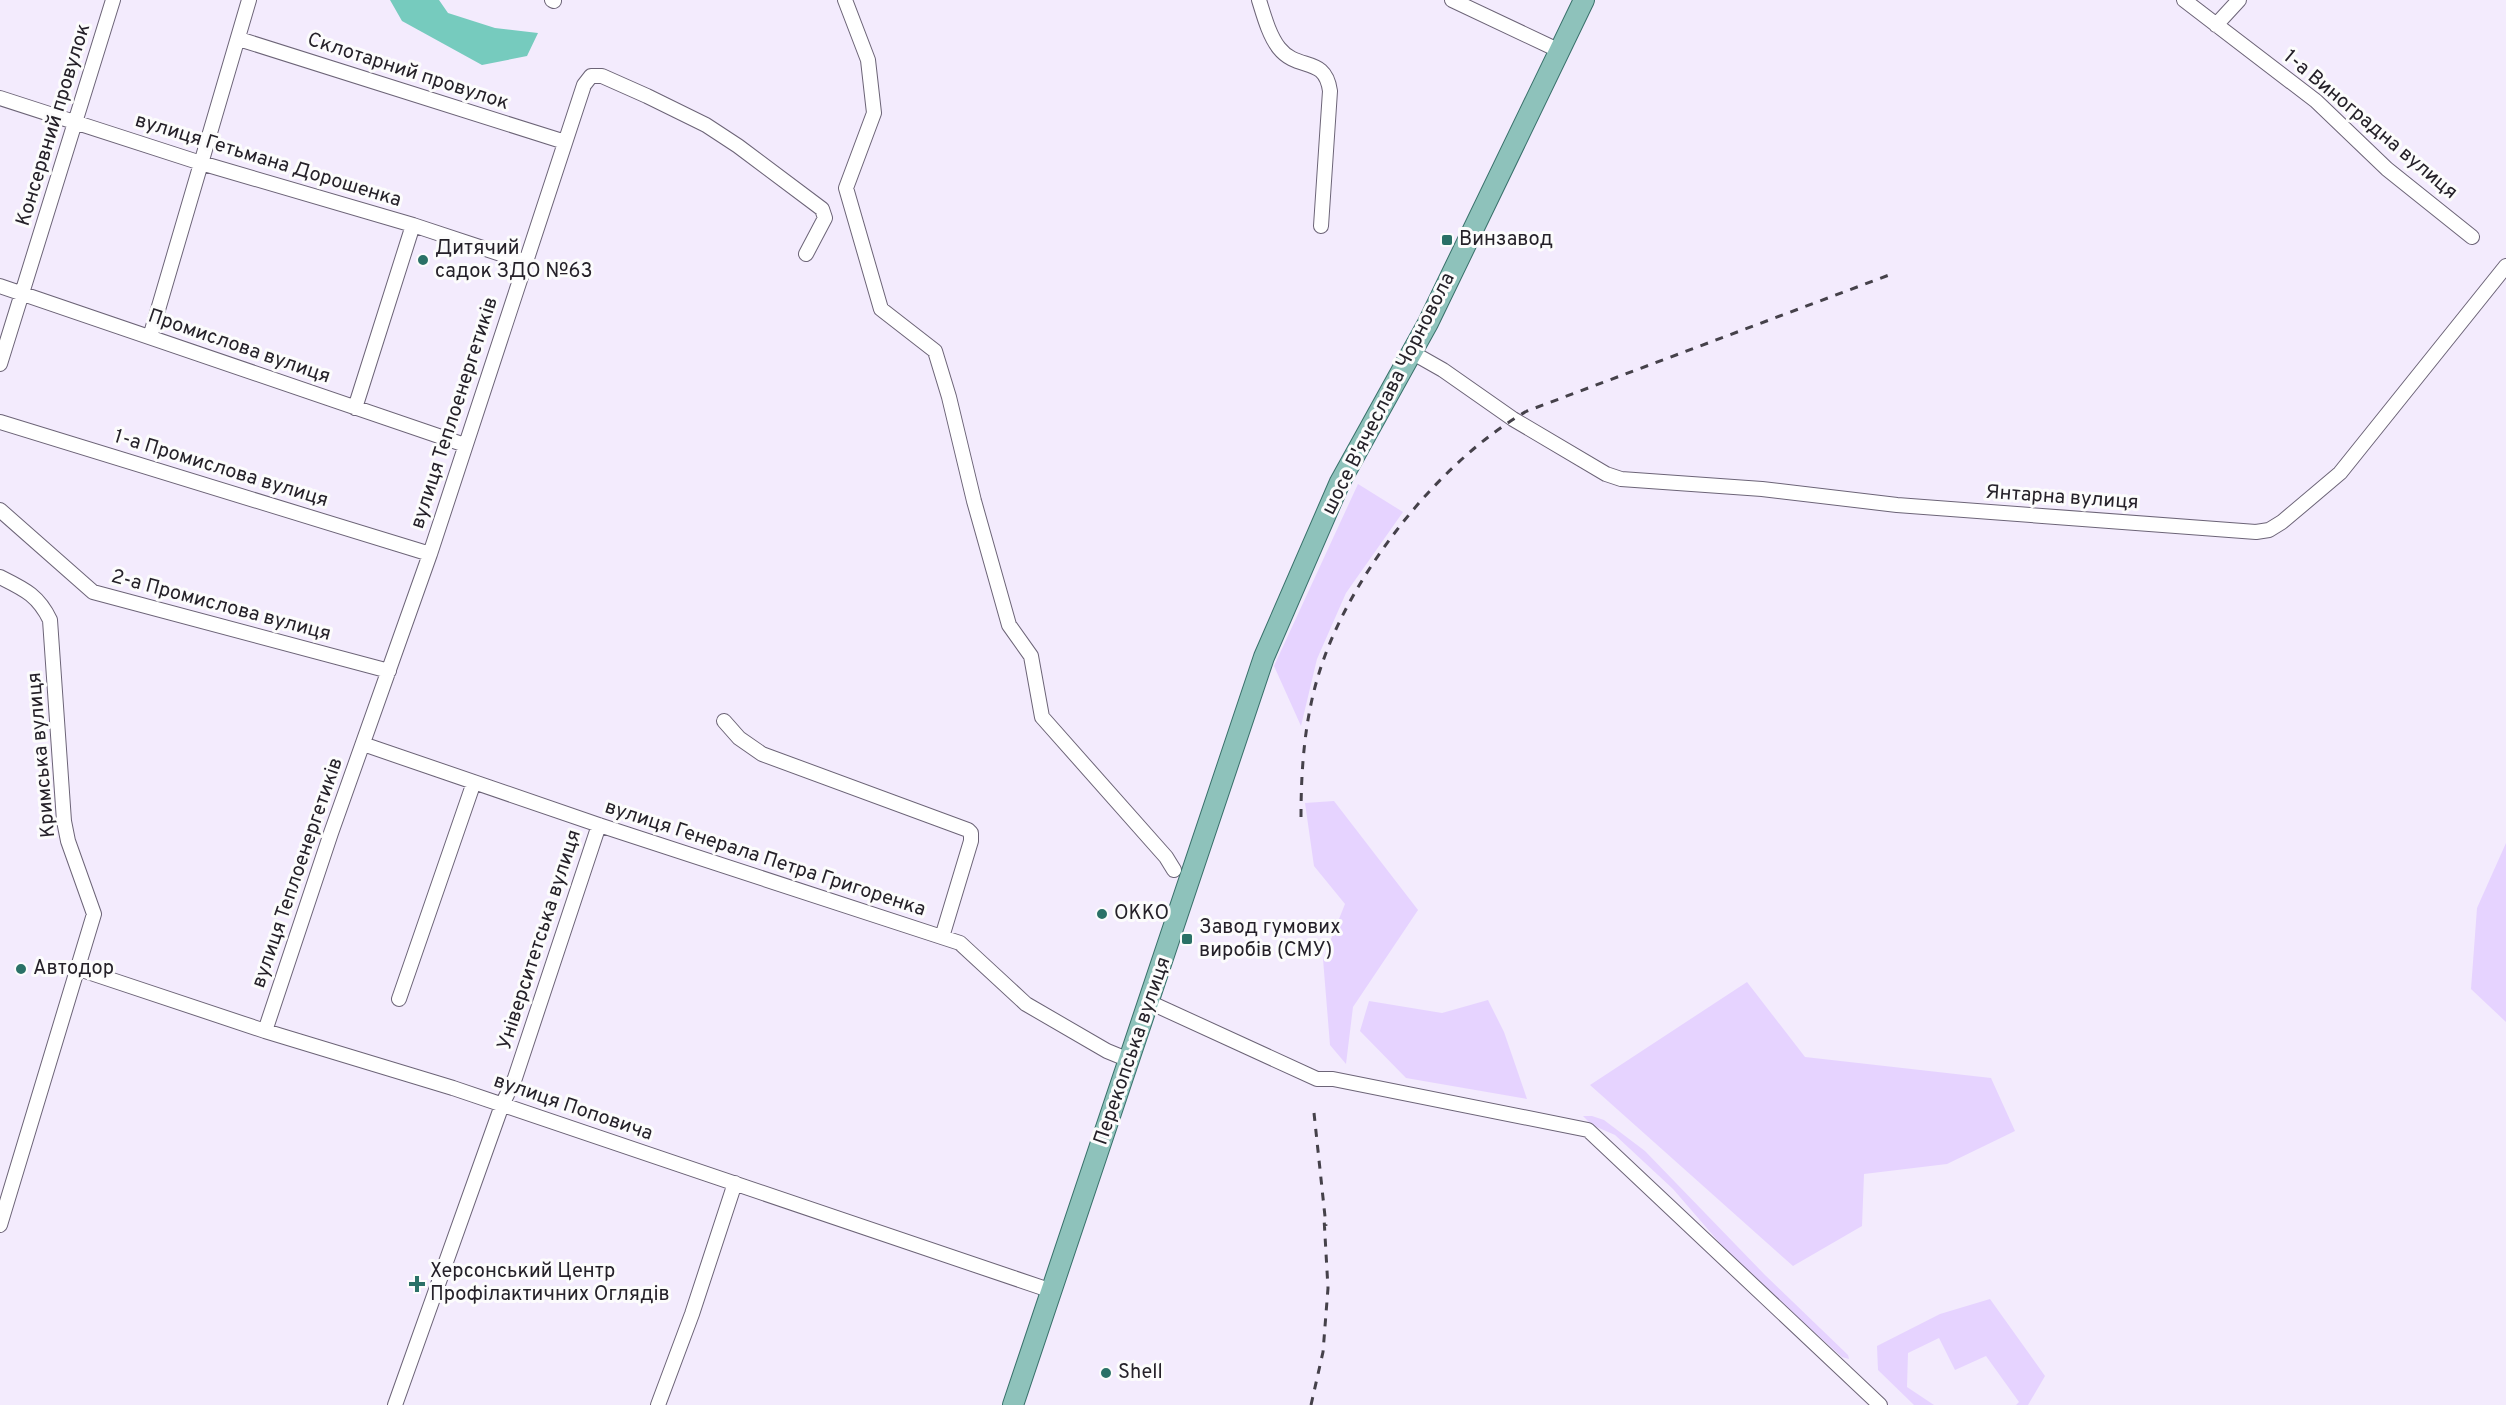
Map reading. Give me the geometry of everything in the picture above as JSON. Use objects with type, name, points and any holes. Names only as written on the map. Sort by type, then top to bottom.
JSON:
[{"type":"main road","name":"шосе В'ячеслава Чорновола","points":[[1319,530],[1350,463],[1413,353],[1584,0]]},
{"type":"main road","name":"Перекопська вулиця","points":[[1013,1405],[1264,657],[1319,530]]},
{"type":"street","points":[[150,337],[249,0]]},
{"type":"street","points":[[845,0],[868,60],[874,113],[846,188],[881,309],[935,351],[1009,626],[1030,656],[1042,717],[1166,857],[1174,870]]},
{"type":"street","points":[[1259,0],[1271,33],[1280,49],[1295,61],[1318,67],[1328,78],[1330,91],[1321,226]]},
{"type":"street","points":[[1452,0],[1560,51]]},
{"type":"street","name":"1-а Виноградна вулиця","points":[[2184,0],[2316,101],[2387,169],[2472,237]]},
{"type":"street","points":[[2216,25],[2239,0]]},
{"type":"street","name":"Консервний провулок","points":[[0,364],[111,1]]},
{"type":"street","name":"Склотарний провулок","points":[[238,39],[566,142]]},
{"type":"street","name":"вулиця Теплоенергетиків","points":[[265,1031],[430,554],[584,85],[591,76],[602,76],[706,125],[822,209],[825,218],[806,254]]},
{"type":"street","name":"вулиця Гетьмана Дорошенка","points":[[0,98],[201,163],[413,225],[525,262]]},
{"type":"street","points":[[355,408],[413,225]]},
{"type":"street","name":"Янтарна вулиця","points":[[1413,353],[1443,370],[1513,419],[1606,474],[1621,479],[1762,489],[1897,505],[2256,532],[2269,530],[2282,522],[2340,473],[2506,266]]},
{"type":"street","name":"Промислова вулиця","points":[[0,286],[465,445]]},
{"type":"street","name":"1-а Промислова вулиця","points":[[0,422],[430,554]]},
{"type":"street","name":"2-а Промислова вулиця","points":[[0,510],[93,592],[389,671]]},
{"type":"street","name":"Кримська вулиця","points":[[0,577],[26,590],[42,603],[50,620],[64,821],[68,841],[94,914],[0,1226]]},
{"type":"street","points":[[724,721],[739,738],[762,754],[968,830],[971,833],[971,841],[942,937]]},
{"type":"street","name":"вулиця Генерала Петра Григоренка","points":[[363,744],[599,825],[942,937],[965,947],[1026,1004],[1107,1051],[1129,1060]]},
{"type":"street","points":[[399,999],[474,782]]},
{"type":"street","name":"Університетська вулиця","points":[[395,1405],[502,1105],[515,1078],[599,825]]},
{"type":"street","name":"вулиця Поповича","points":[[79,969],[265,1031],[399,1070],[1052,1291]]},
{"type":"street","points":[[1149,1002],[1317,1079],[1333,1079],[1588,1130],[1880,1405]]},
{"type":"street","points":[[658,1405],[692,1314],[735,1184]]},
{"type":"shaded area","points":[[390,0],[439,0],[448,13],[495,28],[538,33],[527,56],[482,65],[402,21]]},
{"type":"shaded area","points":[[1358,484],[1403,512],[1346,593],[1317,659],[1301,726],[1274,666]]},
{"type":"shaded area","points":[[1334,801],[1418,910],[1353,1007],[1346,1064],[1330,1045],[1323,959],[1345,904],[1314,866],[1305,803]]},
{"type":"shaded area","points":[[2506,843],[2506,1022],[2471,989],[2477,908]]},
{"type":"shaded area","points":[[1747,982],[1805,1057],[1991,1078],[2015,1131],[1947,1164],[1864,1174],[1862,1226],[1793,1266],[1590,1085]]},
{"type":"shaded area","points":[[1488,1000],[1504,1032],[1527,1099],[1406,1078],[1360,1031],[1369,1001],[1442,1013]]},
{"type":"shaded area","points":[[1583,1116],[1604,1120],[1645,1151],[1765,1275],[1848,1355],[1849,1359],[1842,1357],[1737,1263],[1673,1189],[1615,1135],[1592,1125]]},
{"type":"shaded area","points":[[1990,1299],[2045,1376],[2028,1405],[2016,1405],[2019,1402],[1986,1356],[1955,1370],[1939,1338],[1908,1353],[1907,1387],[1934,1405],[1914,1405],[1878,1370],[1877,1346],[1940,1314]]},
{"type":"railway","points":[[1301,817],[1303,759],[1308,720],[1316,683],[1336,628],[1355,592],[1404,521],[1463,458],[1495,432],[1527,411],[1889,275]]},
{"type":"railway","points":[[1314,1113],[1326,1226]]},
{"type":"railway","points":[[1311,1405],[1323,1352],[1328,1288],[1324,1218]]},
{"type":"place","name":"Винзавод","points":[[1447,240]]},
{"type":"place","name":"Дитячий садок ЗДО №63","points":[[423,260]]},
{"type":"place","name":"ОККО","points":[[1102,914]]},
{"type":"place","name":"Завод гумових виробів (СМУ)","points":[[1187,939]]},
{"type":"place","name":"Автодор","points":[[21,969]]},
{"type":"place","name":"Херсонський Центр Профілактичних Оглядів","points":[[417,1284]]},
{"type":"place","name":"Shell","points":[[1106,1373]]}]
